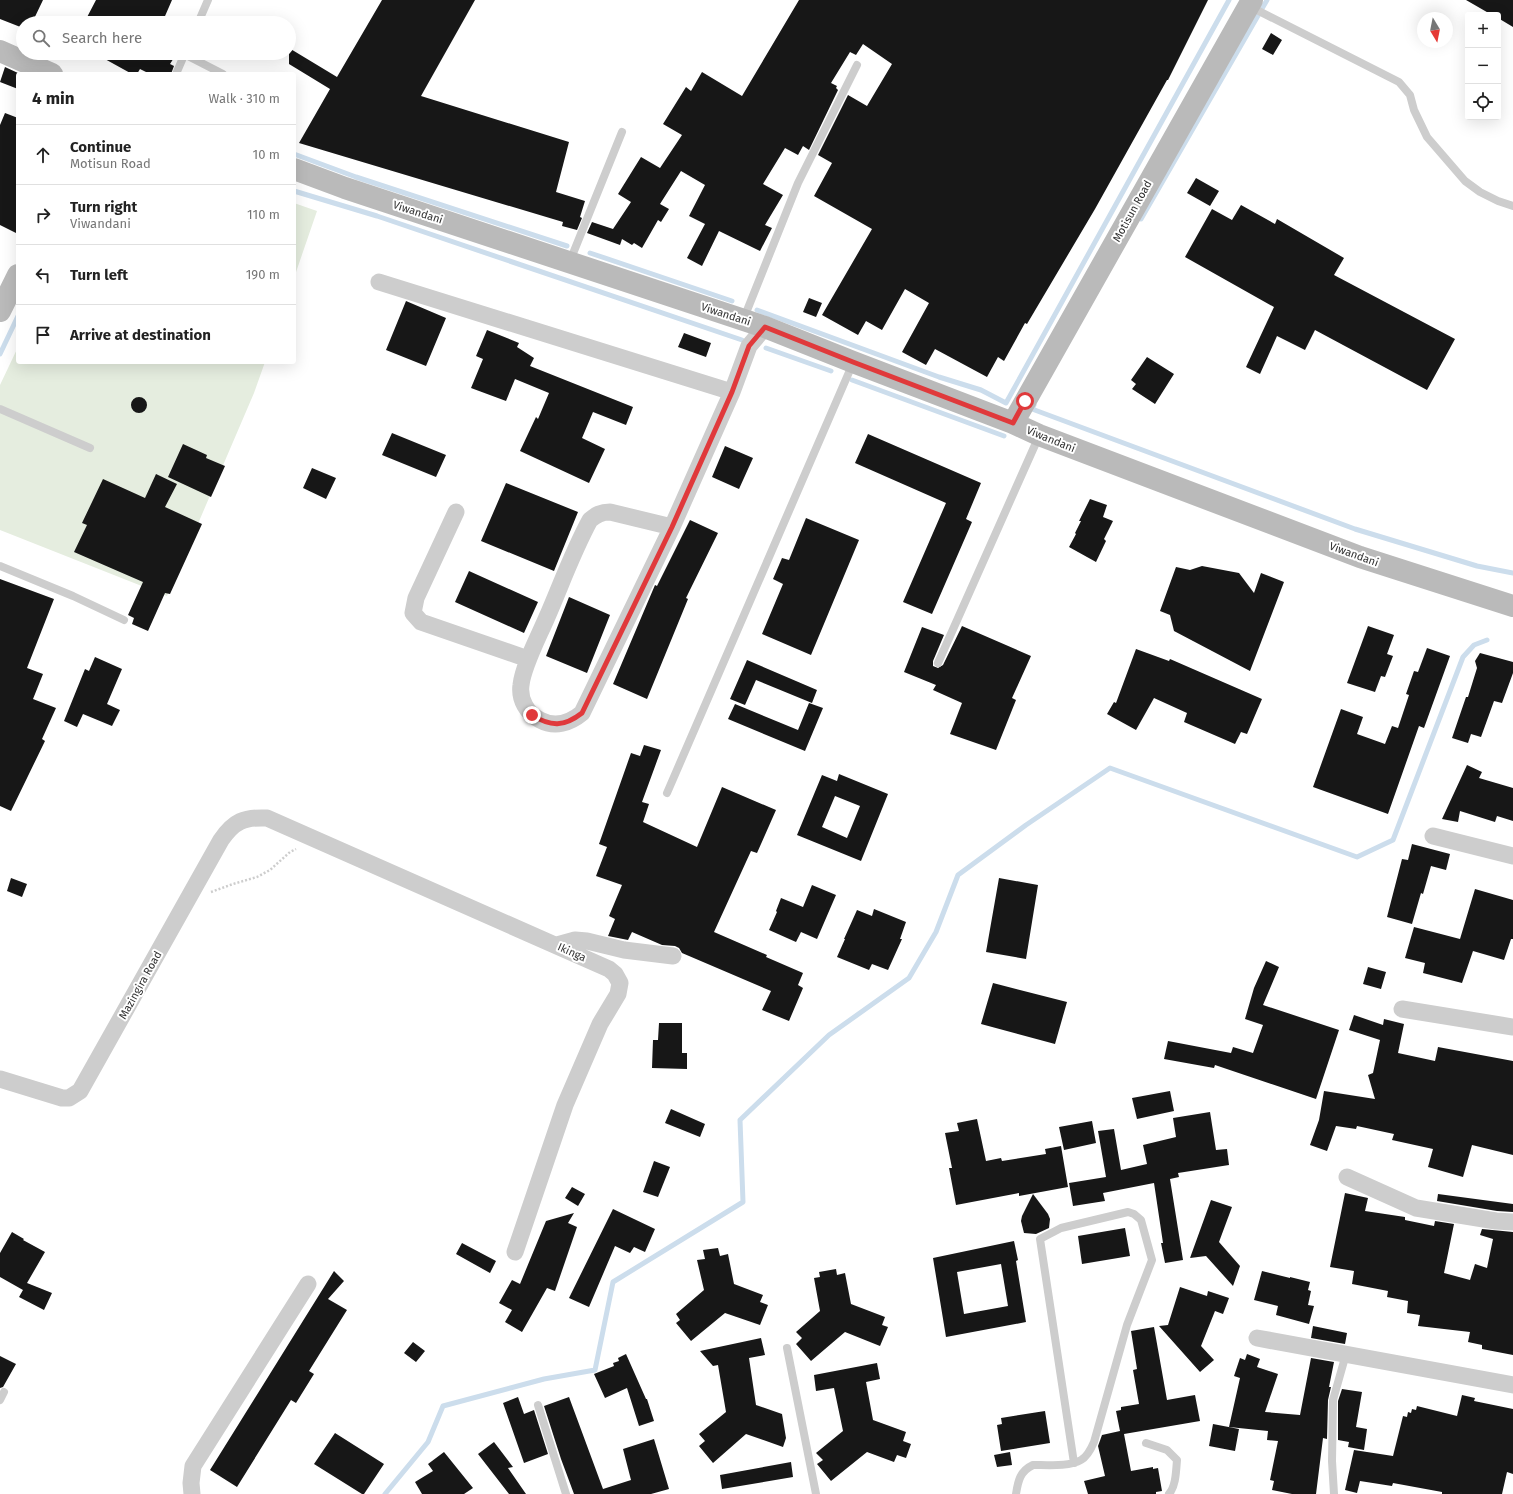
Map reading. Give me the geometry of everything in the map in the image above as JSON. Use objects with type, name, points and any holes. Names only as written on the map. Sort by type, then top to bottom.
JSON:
[{"type":"street","name":"Motisun Road","points":[[1013,423],[1250,3]]},
{"type":"street","points":[[0,51],[16,58]]},
{"type":"street","points":[[20,60],[47,72]]},
{"type":"street","name":"Viwandani","points":[[296,170],[345,188],[765,327],[1013,423],[1039,435],[1360,556],[1513,606]]},
{"type":"street","points":[[0,311],[16,279]]},
{"type":"street","points":[[379,282],[732,392]]},
{"type":"street","points":[[672,527],[610,512],[602,512],[590,520],[528,659],[521,684],[521,696],[525,706],[532,715],[541,721],[552,724],[563,724],[573,720],[582,713],[672,527],[732,392],[749,346],[765,327]]},
{"type":"street","points":[[456,512],[416,598],[413,613],[421,622],[528,659]]},
{"type":"street","name":"Ikinga","points":[[253,817],[266,818],[557,945],[609,969],[615,974],[620,982],[618,994],[600,1024],[565,1105],[515,1252]]},
{"type":"street","name":"Mazingira Road","points":[[0,1079],[62,1098],[69,1098],[80,1091],[221,840],[229,829],[240,821],[253,817]]},
{"type":"street","points":[[1433,836],[1513,856]]},
{"type":"street","points":[[557,945],[575,940],[587,941],[624,950],[673,956]]},
{"type":"street","points":[[1402,1009],[1513,1027]]},
{"type":"street","points":[[1347,1177],[1416,1208],[1496,1221],[1513,1222]]},
{"type":"street","points":[[192,1494],[191,1483],[193,1466],[308,1284]]},
{"type":"street","points":[[1257,1338],[1513,1385]]},
{"type":"lane","points":[[201,16],[208,0]]},
{"type":"lane","points":[[1250,3],[1399,82],[1410,95],[1414,110],[1427,137],[1465,181],[1480,192],[1498,201],[1513,206]]},
{"type":"lane","points":[[177,72],[182,60]]},
{"type":"lane","points":[[196,60],[219,72]]},
{"type":"lane","points":[[744,320],[798,183],[857,65]]},
{"type":"lane","points":[[570,262],[622,132]]},
{"type":"lane","points":[[667,793],[853,362]]},
{"type":"lane","points":[[0,409],[90,448]]},
{"type":"lane","points":[[938,663],[1039,435]]},
{"type":"lane","points":[[0,566],[72,596],[124,620]]},
{"type":"lane","points":[[1016,1494],[1019,1477],[1027,1468],[1033,1465],[1074,1463],[1082,1460],[1094,1442],[1127,1325],[1152,1260],[1142,1220],[1134,1214],[1128,1212],[1061,1228],[1040,1239],[1074,1463]]},
{"type":"lane","points":[[787,1348],[816,1494]]},
{"type":"lane","points":[[1334,1494],[1332,1447],[1333,1400],[1346,1354]]},
{"type":"lane","points":[[538,1405],[566,1494]]},
{"type":"lane","points":[[1146,1443],[1167,1450],[1177,1460],[1176,1474],[1169,1494]]},
{"type":"path","points":[[186,902],[257,877],[270,870],[290,852],[314,839]]},
{"type":"shaded area","points":[[296,204],[317,211],[296,272]]},
{"type":"shaded area","points":[[16,351],[16,364],[264,364],[254,393],[167,596],[0,530],[0,385]]},
{"type":"building","points":[[0,0],[43,0],[35,16],[16,16],[16,25],[0,19]]},
{"type":"building","points":[[96,0],[172,0],[165,16],[88,16]]},
{"type":"building","points":[[382,0],[475,0],[421,96],[569,142],[556,192],[585,201],[580,217],[582,218],[577,230],[562,226],[563,222],[299,143],[330,89],[289,64],[289,60],[296,60],[296,52],[337,77]]},
{"type":"building","points":[[799,0],[1208,0],[1168,80],[1095,209],[1027,324],[1025,323],[1004,361],[998,357],[987,377],[935,349],[926,365],[902,352],[929,303],[905,289],[882,330],[866,321],[858,335],[822,315],[872,229],[814,196],[832,163],[818,155],[848,95],[867,106],[892,64],[863,44],[856,55],[850,52],[831,83],[837,86],[836,88],[838,90],[809,150],[803,146],[798,155],[785,148],[763,184],[783,195],[765,225],[772,228],[760,251],[719,231],[702,266],[687,258],[705,224],[689,216],[705,185],[681,171],[660,204],[669,209],[661,222],[658,220],[642,248],[634,243],[632,245],[622,239],[620,245],[587,233],[592,222],[613,229],[631,202],[618,194],[641,157],[660,168],[682,135],[663,124],[686,87],[691,91],[702,72],[742,96]]},
{"type":"building","points":[[1466,0],[1513,0],[1513,27],[1501,20],[1501,12],[1487,12]]},
{"type":"building","points":[[1271,33],[1282,40],[1273,55],[1262,49]]},
{"type":"building","points":[[107,60],[173,60],[170,64],[174,66],[172,72],[146,72],[140,69],[138,72],[128,72]]},
{"type":"building","points":[[5,67],[16,72],[16,88],[0,82]]},
{"type":"building","points":[[5,113],[16,117],[16,233],[0,225],[0,125]]},
{"type":"building","points":[[1196,178],[1219,191],[1210,206],[1187,193]]},
{"type":"building","points":[[1241,205],[1275,224],[1277,219],[1344,258],[1334,275],[1455,339],[1427,390],[1315,330],[1305,350],[1277,336],[1260,374],[1246,367],[1274,307],[1185,257],[1212,209],[1232,220]]},
{"type":"building","points":[[809,298],[822,303],[816,317],[803,312]]},
{"type":"building","points":[[406,301],[446,318],[426,366],[386,350]]},
{"type":"building","points":[[487,330],[519,343],[517,347],[534,358],[530,366],[633,407],[626,425],[593,412],[582,438],[605,449],[589,483],[520,451],[536,417],[538,419],[549,393],[515,379],[506,401],[471,388],[483,359],[476,356]]},
{"type":"building","points":[[684,333],[711,343],[706,357],[678,347]]},
{"type":"building","points":[[1147,357],[1174,374],[1155,404],[1132,389],[1136,384],[1131,380]]},
{"type":"building","points":[[139,397],[145,399],[147,405],[145,411],[139,413],[133,411],[131,405],[133,399]]},
{"type":"building","points":[[392,433],[446,455],[436,477],[382,455]]},
{"type":"building","points":[[868,434],[981,483],[966,519],[972,522],[932,614],[903,602],[946,503],[855,463]]},
{"type":"building","points":[[183,444],[207,455],[206,458],[225,466],[211,497],[168,477]]},
{"type":"building","points":[[725,446],[753,458],[739,489],[712,477]]},
{"type":"building","points":[[312,468],[336,478],[326,499],[303,488]]},
{"type":"building","points":[[156,474],[177,484],[165,507],[202,524],[170,594],[165,593],[148,631],[132,624],[134,618],[128,615],[143,582],[74,552],[87,525],[82,523],[103,479],[145,498]]},
{"type":"building","points":[[506,483],[578,512],[554,571],[481,541]]},
{"type":"building","points":[[1090,499],[1107,505],[1103,517],[1113,521],[1104,539],[1106,541],[1096,562],[1069,547],[1081,521],[1079,521]]},
{"type":"building","points":[[806,518],[859,540],[811,655],[762,634],[783,584],[773,579],[782,558],[789,560]]},
{"type":"building","points":[[690,520],[718,533],[686,598],[688,599],[647,699],[613,684],[655,585],[657,586]]},
{"type":"building","points":[[1202,566],[1239,573],[1254,593],[1261,573],[1284,582],[1250,671],[1174,631],[1170,615],[1160,611],[1176,567],[1190,570]]},
{"type":"building","points":[[469,571],[538,602],[524,633],[455,602]]},
{"type":"building","points":[[0,579],[54,599],[27,668],[43,674],[33,699],[56,708],[42,739],[45,741],[11,811],[0,806]]},
{"type":"building","points":[[569,597],[610,615],[587,673],[546,656]]},
{"type":"building","points":[[962,626],[1031,656],[1012,698],[1016,700],[996,750],[950,734],[962,703],[933,690],[936,685],[904,672],[922,627],[944,635],[933,661],[933,666],[938,668],[943,665]]},
{"type":"building","points":[[1368,626],[1394,635],[1387,654],[1393,656],[1385,677],[1381,676],[1375,692],[1347,683]]},
{"type":"building","points":[[1427,648],[1450,656],[1424,728],[1419,726],[1388,814],[1313,787],[1341,709],[1363,717],[1357,734],[1385,744],[1392,726],[1398,728],[1409,695],[1406,694],[1414,671],[1418,672]]},
{"type":"building","points":[[1136,649],[1169,661],[1170,659],[1262,699],[1247,734],[1241,732],[1235,744],[1184,722],[1187,713],[1154,698],[1136,730],[1107,714],[1114,702],[1116,703]]},
{"type":"building","points":[[1480,653],[1513,662],[1513,673],[1502,703],[1494,701],[1481,737],[1471,734],[1468,743],[1452,738],[1466,697],[1468,697],[1477,668],[1475,661]]},
{"type":"building","points":[[95,657],[122,669],[107,704],[120,710],[112,726],[83,714],[77,727],[64,721],[85,669],[89,671]]},
{"type":"building","points":[[747,660],[817,690],[812,703],[756,680],[745,705],[730,699]]},
{"type":"building","points":[[809,703],[823,708],[805,751],[728,719],[735,704],[798,730]]},
{"type":"building","points":[[644,745],[661,750],[642,802],[649,804],[643,822],[697,847],[722,787],[776,810],[757,853],[751,851],[714,932],[767,955],[766,957],[803,973],[798,985],[803,988],[789,1021],[762,1010],[771,991],[682,953],[679,948],[675,946],[662,945],[632,932],[628,940],[608,936],[615,919],[609,916],[622,885],[596,876],[607,847],[599,844],[631,753],[640,756]]},
{"type":"building","points":[[1467,765],[1482,772],[1479,778],[1513,788],[1513,821],[1497,816],[1495,822],[1460,811],[1458,822],[1442,819]]},
{"type":"building","points":[[839,774],[888,794],[861,861],[797,835],[822,775],[837,781]],"holes":[[[835,796],[860,806],[847,838],[822,827]]]},
{"type":"building","points":[[1412,844],[1450,854],[1446,870],[1431,866],[1412,924],[1387,917],[1402,859],[1408,860]]},
{"type":"building","points":[[11,878],[27,884],[22,897],[7,891]]},
{"type":"building","points":[[999,878],[1038,885],[1026,959],[986,952]]},
{"type":"building","points":[[812,885],[836,895],[817,939],[801,932],[796,942],[769,930],[781,898],[803,907]]},
{"type":"building","points":[[1475,889],[1513,900],[1513,939],[1511,939],[1504,960],[1473,951],[1462,983],[1423,973],[1425,963],[1405,958],[1414,927],[1460,939]]},
{"type":"building","points":[[874,909],[906,922],[900,939],[902,939],[888,970],[872,964],[869,970],[837,957],[857,910],[872,916]]},
{"type":"building","points":[[1266,961],[1279,967],[1263,1005],[1339,1030],[1316,1099],[1215,1065],[1214,1068],[1164,1059],[1168,1041],[1231,1053],[1233,1047],[1253,1053],[1263,1025],[1245,1019],[1254,988]]},
{"type":"building","points":[[1368,967],[1386,972],[1381,989],[1363,984]]},
{"type":"building","points":[[993,983],[1067,1002],[1055,1044],[981,1024]]},
{"type":"building","points":[[1354,1015],[1383,1025],[1384,1019],[1404,1024],[1398,1053],[1435,1061],[1438,1047],[1513,1061],[1513,1155],[1472,1145],[1463,1177],[1428,1167],[1433,1149],[1392,1140],[1394,1134],[1357,1126],[1356,1129],[1336,1126],[1327,1151],[1310,1145],[1319,1120],[1324,1091],[1375,1099],[1368,1075],[1373,1073],[1380,1040],[1349,1030]]},
{"type":"building","points":[[659,1023],[682,1023],[682,1053],[687,1053],[687,1069],[652,1068],[653,1040],[658,1040]]},
{"type":"building","points":[[1170,1091],[1174,1111],[1137,1119],[1132,1098]]},
{"type":"building","points":[[671,1109],[705,1124],[700,1137],[665,1123]]},
{"type":"building","points":[[1210,1112],[1216,1150],[1227,1149],[1229,1165],[1178,1173],[1179,1177],[1170,1179],[1183,1260],[1165,1263],[1161,1243],[1163,1243],[1154,1183],[1103,1193],[1105,1201],[1073,1206],[1069,1183],[1106,1177],[1098,1131],[1114,1129],[1121,1170],[1147,1164],[1143,1145],[1176,1137],[1173,1118]]},
{"type":"building","points":[[977,1119],[986,1161],[1001,1158],[1002,1161],[1046,1154],[1045,1149],[1061,1146],[1068,1187],[1019,1196],[1019,1193],[956,1205],[949,1168],[952,1168],[945,1133],[959,1131],[957,1123]]},
{"type":"building","points":[[1092,1121],[1096,1143],[1064,1150],[1059,1127]]},
{"type":"building","points":[[654,1161],[670,1167],[658,1197],[643,1192]]},
{"type":"building","points":[[572,1187],[585,1194],[578,1206],[565,1198]]},
{"type":"building","points":[[1345,1193],[1368,1198],[1365,1211],[1405,1217],[1405,1220],[1434,1226],[1435,1221],[1454,1224],[1444,1273],[1470,1280],[1475,1264],[1487,1268],[1493,1239],[1480,1235],[1482,1229],[1513,1232],[1513,1355],[1482,1349],[1482,1345],[1468,1342],[1470,1332],[1418,1326],[1420,1315],[1407,1313],[1408,1301],[1387,1297],[1388,1291],[1352,1284],[1354,1271],[1330,1267]]},
{"type":"building","points":[[1033,1194],[1050,1219],[1049,1228],[1036,1234],[1024,1233],[1021,1221]]},
{"type":"building","points":[[1438,1194],[1513,1204],[1513,1212],[1497,1211],[1437,1201]]},
{"type":"building","points":[[1211,1200],[1232,1207],[1219,1242],[1240,1266],[1233,1286],[1206,1256],[1190,1258]]},
{"type":"building","points":[[613,1209],[655,1229],[645,1252],[634,1247],[630,1253],[615,1246],[589,1307],[569,1298]]},
{"type":"building","points":[[574,1213],[568,1223],[577,1227],[555,1291],[547,1288],[522,1332],[505,1322],[512,1310],[499,1303],[512,1280],[520,1284],[546,1221]]},
{"type":"building","points":[[1125,1228],[1130,1256],[1082,1264],[1078,1236]]},
{"type":"building","points":[[12,1232],[45,1252],[27,1283],[52,1293],[44,1310],[19,1297],[23,1290],[0,1277],[0,1253]]},
{"type":"building","points":[[1014,1241],[1026,1322],[946,1337],[933,1258]],"holes":[[[1001,1264],[1008,1306],[964,1314],[957,1272]]]},
{"type":"building","points":[[462,1243],[496,1261],[490,1273],[456,1254]]},
{"type":"building","points":[[718,1248],[720,1256],[728,1254],[734,1284],[763,1295],[760,1302],[768,1305],[760,1325],[725,1313],[691,1341],[676,1323],[680,1320],[676,1314],[704,1290],[697,1260],[705,1259],[703,1250]]},
{"type":"building","points":[[836,1269],[837,1275],[845,1273],[851,1304],[885,1317],[882,1325],[888,1327],[880,1346],[845,1332],[811,1361],[796,1344],[802,1338],[796,1332],[820,1311],[814,1278],[820,1277],[819,1272]]},
{"type":"building","points":[[334,1271],[344,1281],[328,1299],[347,1310],[309,1371],[314,1374],[296,1403],[291,1400],[237,1487],[210,1470]]},
{"type":"building","points":[[1262,1271],[1310,1282],[1308,1290],[1311,1291],[1308,1305],[1314,1306],[1309,1324],[1276,1315],[1278,1306],[1254,1300]]},
{"type":"building","points":[[1180,1287],[1207,1296],[1208,1291],[1229,1298],[1223,1314],[1215,1311],[1201,1346],[1214,1360],[1200,1372],[1159,1326],[1168,1325]]},
{"type":"building","points":[[1313,1326],[1347,1333],[1345,1344],[1311,1338]]},
{"type":"building","points":[[1154,1327],[1167,1400],[1195,1395],[1200,1421],[1124,1434],[1131,1471],[1153,1467],[1153,1469],[1158,1468],[1162,1491],[1156,1492],[1156,1494],[1088,1494],[1084,1481],[1105,1476],[1098,1446],[1102,1435],[1120,1431],[1116,1411],[1121,1410],[1121,1407],[1139,1404],[1133,1370],[1137,1369],[1131,1331]]},
{"type":"building","points":[[761,1338],[765,1355],[749,1358],[756,1405],[782,1414],[786,1438],[783,1447],[746,1434],[713,1463],[699,1446],[705,1441],[699,1434],[726,1412],[718,1365],[713,1366],[700,1351]]},
{"type":"building","points":[[413,1342],[425,1351],[416,1362],[404,1353]]},
{"type":"building","points":[[626,1354],[647,1399],[654,1421],[639,1426],[627,1388],[605,1398],[594,1374],[614,1366],[613,1363],[619,1361],[618,1358]]},
{"type":"building","points":[[1247,1354],[1260,1359],[1257,1367],[1278,1374],[1265,1412],[1300,1415],[1311,1358],[1334,1362],[1329,1387],[1331,1387],[1328,1400],[1327,1439],[1323,1438],[1316,1494],[1292,1494],[1272,1490],[1274,1481],[1270,1480],[1278,1441],[1267,1440],[1268,1431],[1229,1427],[1240,1378],[1234,1376],[1240,1358],[1245,1360]]},
{"type":"building","points":[[0,1356],[16,1364],[3,1387],[0,1388]]},
{"type":"building","points":[[877,1363],[880,1379],[866,1382],[873,1420],[906,1432],[903,1441],[911,1444],[906,1458],[897,1455],[894,1462],[867,1452],[831,1481],[817,1464],[823,1460],[816,1453],[843,1431],[834,1388],[816,1391],[814,1375]]},
{"type":"building","points":[[1342,1389],[1362,1392],[1356,1427],[1367,1429],[1364,1450],[1348,1447],[1349,1442],[1338,1440],[1338,1401]]},
{"type":"building","points":[[1462,1395],[1475,1398],[1474,1401],[1513,1409],[1513,1474],[1507,1472],[1502,1494],[1442,1494],[1442,1492],[1393,1483],[1392,1486],[1360,1481],[1357,1493],[1345,1490],[1354,1450],[1393,1456],[1403,1416],[1407,1417],[1408,1412],[1411,1413],[1412,1409],[1416,1410],[1417,1406],[1457,1416]]},
{"type":"building","points":[[518,1397],[524,1414],[534,1410],[548,1454],[524,1463],[503,1403]]},
{"type":"building","points":[[569,1397],[603,1489],[631,1480],[623,1449],[654,1439],[669,1489],[651,1494],[574,1494],[544,1406]]},
{"type":"building","points":[[1045,1411],[1050,1443],[1001,1451],[997,1425],[1002,1424],[1001,1418]]},
{"type":"building","points":[[1213,1424],[1239,1429],[1235,1451],[1209,1446]]},
{"type":"building","points":[[335,1433],[384,1464],[364,1494],[314,1464]]},
{"type":"building","points":[[494,1442],[513,1467],[508,1468],[526,1494],[509,1494],[478,1454]]},
{"type":"building","points":[[444,1452],[473,1488],[464,1494],[422,1494],[415,1482],[433,1471],[428,1464]]},
{"type":"building","points":[[1010,1452],[1012,1465],[997,1467],[994,1455]]},
{"type":"building","points":[[791,1462],[793,1477],[722,1489],[720,1475]]},
{"type":"waterway","points":[[757,310],[939,377],[981,390],[1006,403],[1229,0]]},
{"type":"waterway","points":[[1141,219],[1267,0]]},
{"type":"waterway","points":[[296,155],[356,177],[567,246]]},
{"type":"waterway","points":[[296,192],[377,216],[742,340]]},
{"type":"waterway","points":[[590,253],[732,301]]},
{"type":"waterway","points":[[0,354],[16,320]]},
{"type":"waterway","points":[[766,348],[831,371]]},
{"type":"waterway","points":[[852,380],[1004,436]]},
{"type":"waterway","points":[[1034,405],[1032,409],[1355,529],[1477,566],[1513,573]]},
{"type":"waterway","points":[[385,1494],[428,1442],[443,1406],[544,1379],[595,1370],[613,1282],[743,1202],[740,1120],[829,1035],[909,978],[936,932],[958,875],[1026,825],[1110,768],[1357,857],[1393,840],[1463,657],[1474,645],[1487,640]]},
{"type":"route","points":[[532,715],[541,721],[552,724],[563,724],[573,720],[582,713],[672,527],[732,392],[749,346],[765,327],[1013,423],[1025,401]]}]
